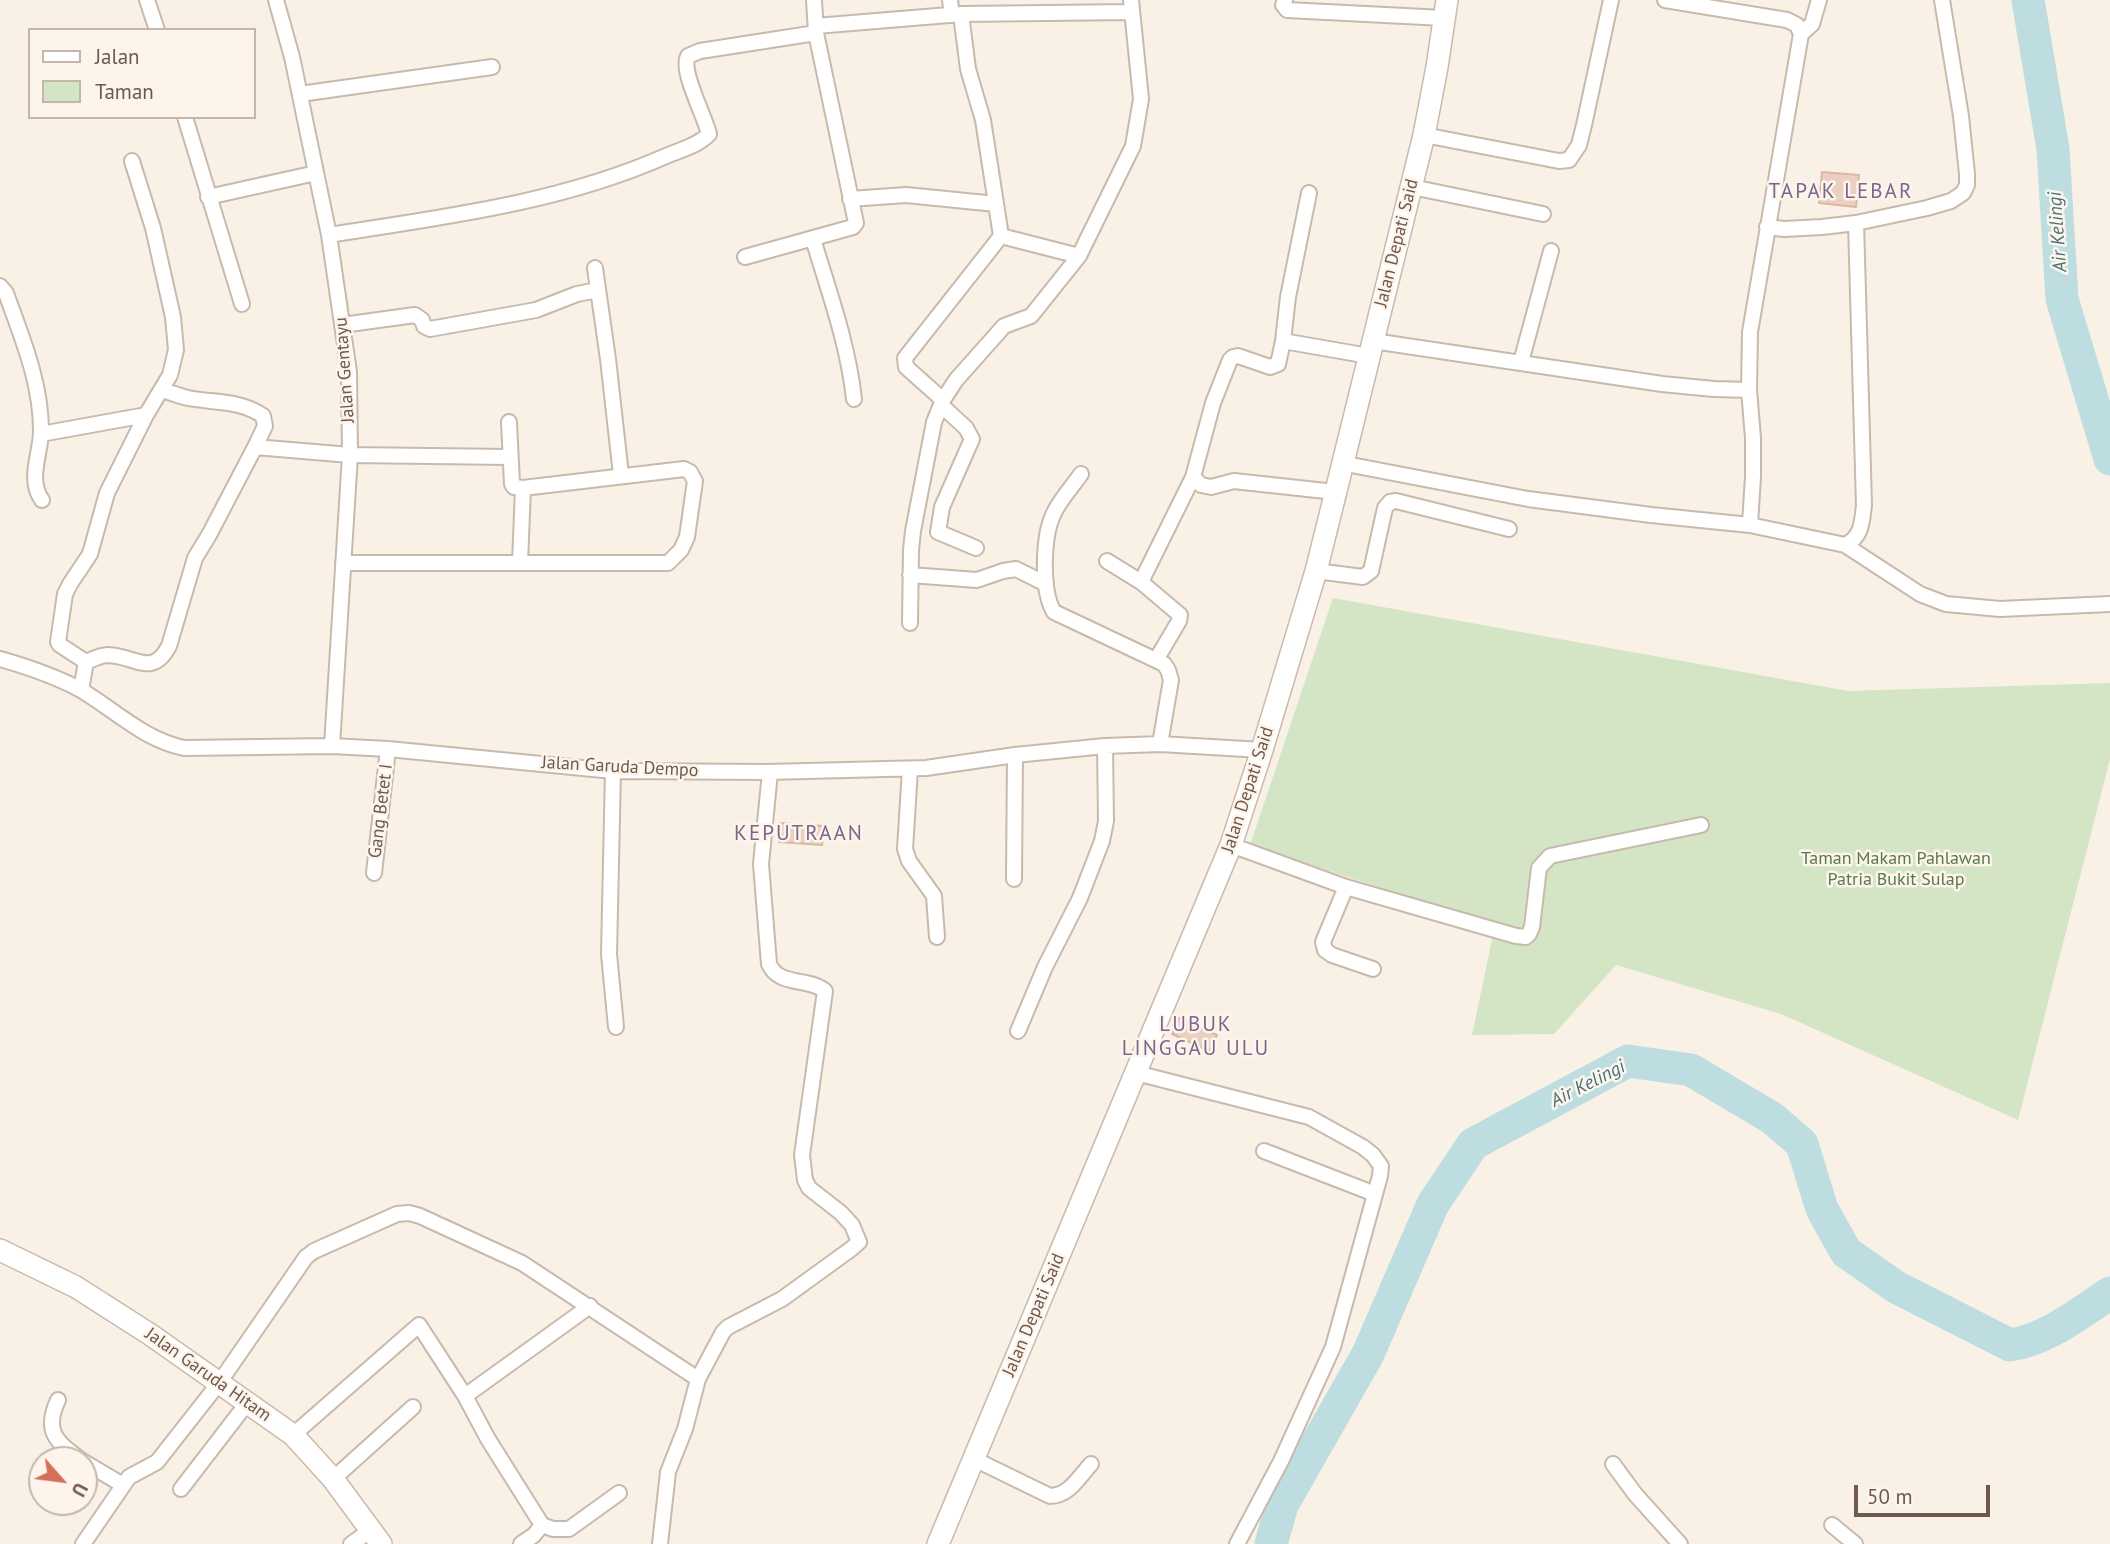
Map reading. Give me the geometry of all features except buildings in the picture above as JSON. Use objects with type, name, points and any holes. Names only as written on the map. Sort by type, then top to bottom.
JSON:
[{"type":"main road","name":"Jalan Depati Said","points":[[938,1544],[1231,845],[1316,571],[1412,187],[1446,9]]},
{"type":"main road","name":"Jalan Garuda Hitam","points":[[0,1250],[76,1287],[151,1335],[293,1435],[333,1479],[376,1537]]},
{"type":"street","points":[[147,0],[156,28]]},
{"type":"street","name":"Jalan Gentayu","points":[[276,0],[292,57],[329,235],[349,372],[350,455],[332,746]]},
{"type":"street","points":[[745,257],[855,225],[816,29],[814,0]]},
{"type":"street","points":[[1285,0],[1283,5],[1287,10],[1446,9]]},
{"type":"street","points":[[1424,135],[1559,161],[1569,160],[1579,145],[1611,0]]},
{"type":"street","points":[[1665,0],[1787,20],[1797,25],[1801,34],[1750,332],[1749,390],[1753,450],[1750,525]]},
{"type":"street","points":[[1801,34],[1812,24],[1819,0]]},
{"type":"street","points":[[1767,227],[1784,229],[1856,223],[1927,208],[1951,201],[1963,193],[1967,185],[1961,116],[1942,0]]},
{"type":"street","points":[[329,235],[559,195],[650,163],[701,141],[709,134],[685,62],[688,56],[700,51],[816,29],[954,10],[1132,6],[1141,99],[1133,146],[1079,256],[1031,316],[1004,326],[956,380],[942,402],[934,422],[913,531],[911,623]]},
{"type":"street","points":[[938,532],[942,508],[972,439],[970,433],[942,402],[906,367],[905,358],[1002,236],[983,120],[954,10]]},
{"type":"street","points":[[300,94],[492,67]]},
{"type":"street","points":[[186,119],[242,304]]},
{"type":"street","points":[[86,662],[58,642],[65,594],[90,554],[107,493],[174,363],[176,338],[153,228],[132,161]]},
{"type":"street","points":[[208,197],[316,173]]},
{"type":"street","points":[[1412,187],[1543,214]]},
{"type":"street","points":[[1141,582],[1193,477],[1213,403],[1230,360],[1238,356],[1270,367],[1275,366],[1279,360],[1288,297],[1309,193]]},
{"type":"street","points":[[850,200],[906,195],[996,204]]},
{"type":"street","points":[[1845,545],[1854,541],[1861,530],[1864,505],[1856,223]]},
{"type":"street","points":[[1002,236],[1079,256]]},
{"type":"street","points":[[813,239],[850,366],[853,400]]},
{"type":"street","points":[[1521,362],[1551,251]]},
{"type":"street","points":[[595,268],[621,475]]},
{"type":"street","points":[[0,286],[6,293],[28,353],[39,394],[41,434],[35,475],[36,489],[42,500]]},
{"type":"street","points":[[342,325],[415,315],[430,329],[536,310],[577,294],[598,290]]},
{"type":"street","points":[[1283,341],[1521,362],[1662,384],[1749,390]]},
{"type":"street","points":[[86,662],[108,655],[149,664],[158,663],[163,657],[169,646],[195,558],[265,426],[263,416],[256,411],[226,401],[188,398],[161,390]]},
{"type":"street","points":[[41,434],[146,415]]},
{"type":"street","points":[[343,563],[668,563],[675,558],[687,537],[695,481],[690,472],[684,469],[516,488],[512,484],[509,422]]},
{"type":"street","points":[[255,447],[350,455],[510,457]]},
{"type":"street","points":[[1341,463],[1528,499],[1750,525],[1845,545],[1920,594],[1946,604],[2000,609],[2110,604]]},
{"type":"street","points":[[1081,474],[1053,514],[1046,540],[1049,604],[1054,612],[1164,664],[1171,680],[1160,744]]},
{"type":"street","points":[[1193,477],[1200,485],[1211,487],[1234,481],[1335,492]]},
{"type":"street","points":[[520,563],[523,488]]},
{"type":"street","points":[[1316,571],[1363,577],[1368,575],[1385,508],[1396,500],[1509,529]]},
{"type":"street","points":[[913,531],[938,532],[976,548]]},
{"type":"street","points":[[1107,561],[1141,582],[1180,615],[1156,660]]},
{"type":"street","points":[[911,575],[977,580],[1016,569],[1046,584]]},
{"type":"street","name":"Jalan Garuda Dempo","points":[[0,659],[44,672],[81,690],[148,735],[184,748],[332,746],[613,771],[770,772],[910,769],[1105,746],[1160,744],[1262,750]]},
{"type":"street","points":[[81,690],[86,662]]},
{"type":"street","points":[[1018,1031],[1045,967],[1080,898],[1102,841],[1106,821],[1105,746]]},
{"type":"street","name":"Gang Betet I","points":[[374,873],[388,749]]},
{"type":"street","points":[[1014,879],[1015,755]]},
{"type":"street","points":[[910,769],[905,849],[909,861],[934,896],[937,937]]},
{"type":"street","points":[[613,771],[609,954],[616,1027]]},
{"type":"street","points":[[660,1544],[668,1472],[685,1429],[698,1379],[719,1339],[727,1327],[782,1299],[859,1242],[852,1225],[809,1188],[805,1180],[802,1155],[825,991],[780,977],[771,970],[769,964],[761,864],[770,772]]},
{"type":"street","points":[[1231,845],[1346,887],[1526,937],[1532,926],[1539,868],[1550,856],[1701,825]]},
{"type":"street","points":[[1346,887],[1323,942],[1325,950],[1373,969]]},
{"type":"street","points":[[1136,1073],[1309,1117],[1363,1147],[1381,1166],[1333,1347],[1281,1461],[1237,1544]]},
{"type":"street","points":[[1264,1152],[1375,1194]]},
{"type":"street","points":[[83,1544],[129,1477],[157,1462],[219,1383],[306,1257],[314,1251],[404,1213],[420,1216],[500,1251],[543,1276],[698,1379]]},
{"type":"street","points":[[466,1396],[590,1307]]},
{"type":"street","points":[[293,1435],[419,1325],[466,1396],[488,1439],[542,1525],[547,1528],[569,1529],[619,1493]]},
{"type":"street","points":[[58,1400],[51,1414],[54,1435],[63,1446]]},
{"type":"street","points":[[181,1489],[248,1402]]},
{"type":"street","points":[[333,1479],[414,1407]]},
{"type":"street","points":[[974,1459],[1050,1496],[1060,1496],[1068,1490],[1091,1464]]},
{"type":"street","points":[[1613,1464],[1643,1504],[1679,1544]]},
{"type":"street","points":[[98,1470],[123,1485]]},
{"type":"street","points":[[521,1544],[542,1525]]},
{"type":"street","points":[[1832,1525],[1855,1544]]},
{"type":"street","points":[[351,1544],[376,1537]]},
{"type":"green space","name":"Taman Makam Pahlawan Patria Bukit Sulap","points":[[1333,598],[1848,691],[2110,683],[2110,759],[2018,1120],[1781,1014],[1616,965],[1554,1034],[1472,1035],[1495,925],[1250,845]]},
{"type":"waterway","name":"Air Kelingi","points":[[2028,0],[2053,149],[2062,299],[2110,459]]},
{"type":"waterway","name":"Air Kelingi","points":[[1271,1544],[1282,1505],[1368,1354],[1433,1204],[1473,1144],[1628,1061],[1691,1070],[1772,1118],[1802,1144],[1822,1209],[1846,1252],[1896,1287],[2010,1345],[2050,1332],[2110,1293]]},
{"type":"district","name":"TAPAK LEBAR","points":[[1841,192]]},
{"type":"district","name":"KEPUTRAAN","points":[[799,834]]},
{"type":"district","name":"LUBUK LINGGAU ULU","points":[[1196,1037]]}]
